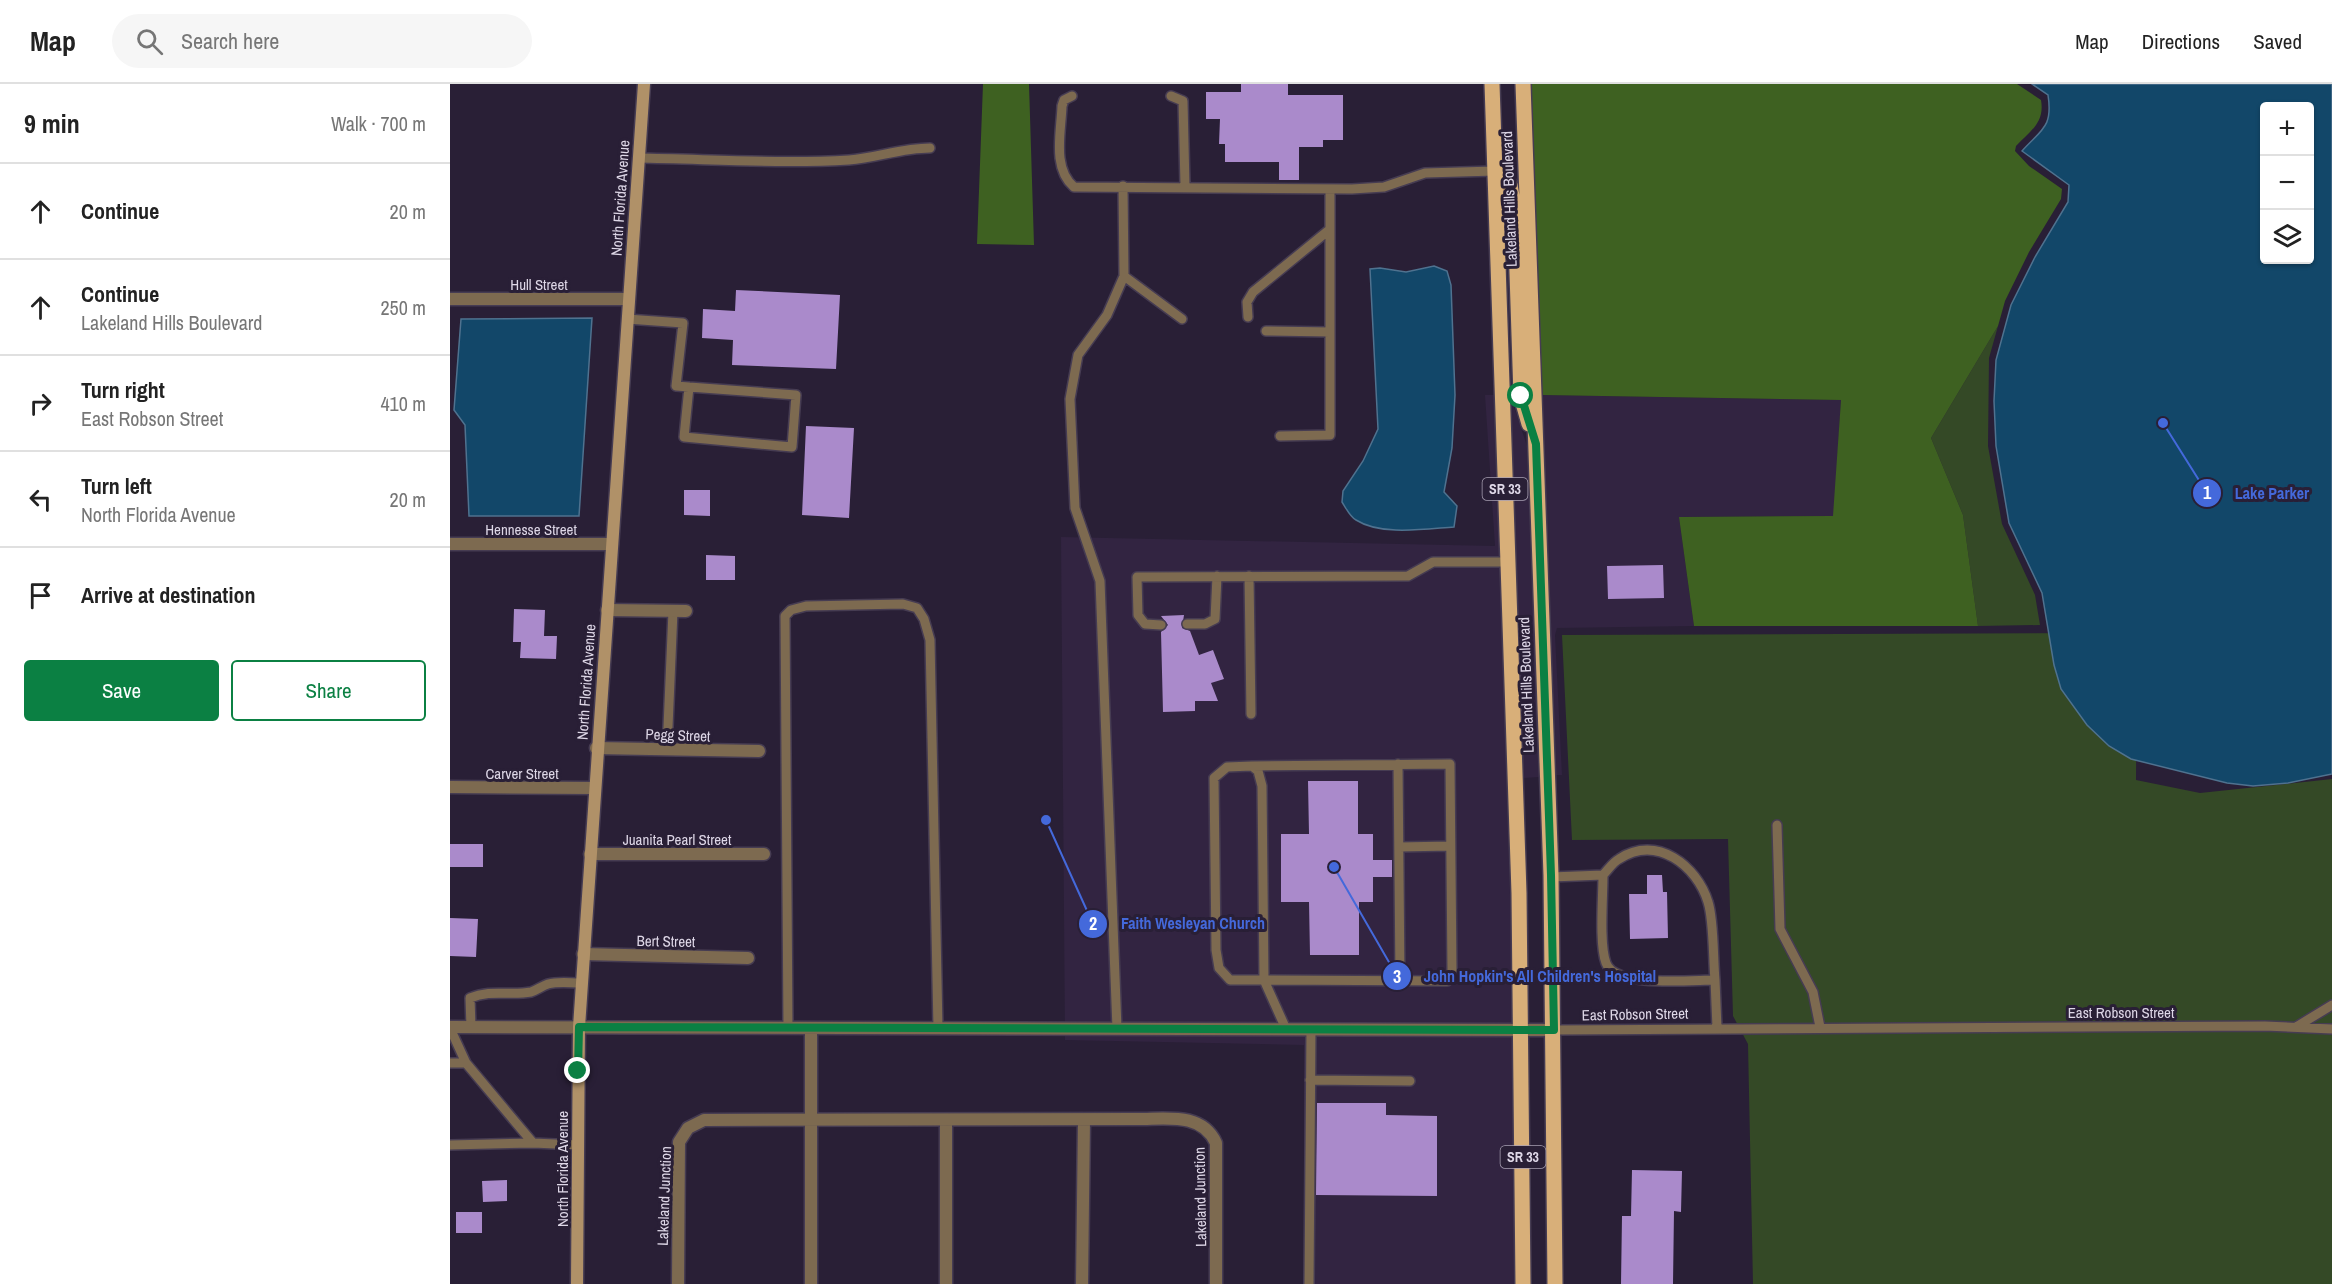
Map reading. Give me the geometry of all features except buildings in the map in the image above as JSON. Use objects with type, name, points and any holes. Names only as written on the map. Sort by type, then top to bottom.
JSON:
[{"type":"main road","name":"Lakeland Hills Boulevard","points":[[1492,84],[1522,1030],[1523,1284]]},
{"type":"main road","name":"Lakeland Hills Boulevard","points":[[1523,84],[1551,878],[1555,1284]]},
{"type":"main road","points":[[1495,171],[1510,185],[1515,212],[1521,396],[1536,444]]},
{"type":"street","name":"North Florida Avenue","points":[[577,1284],[581,984],[644,84]]},
{"type":"street","name":"Hull Street","points":[[450,299],[628,299]]},
{"type":"street","name":"Hennesse Street","points":[[450,544],[612,544]]},
{"type":"street","points":[[607,610],[680,611]]},
{"type":"street","name":"Pegg Street","points":[[596,748],[759,751]]},
{"type":"street","name":"Carver Street","points":[[450,788],[594,788]]},
{"type":"street","name":"Juanita Pearl Street","points":[[590,855],[764,855]]},
{"type":"street","name":"Bert Street","points":[[583,954],[748,958]]},
{"type":"street","name":"East Robson Street","points":[[450,1028],[1554,1030]]},
{"type":"street","points":[[811,1028],[811,1284]]},
{"type":"street","name":"Lakeland Junction","points":[[678,1284],[679,1142],[688,1128],[704,1120],[1190,1119],[1212,1133],[1216,1143],[1216,1284]]},
{"type":"street","points":[[946,1120],[946,1284]]},
{"type":"street","points":[[1082,1284],[1084,1120]]},
{"type":"lane","points":[[1072,96],[1064,100],[1062,106],[1060,167],[1065,180],[1074,187],[1185,186],[1330,189],[1384,187],[1425,173],[1449,170],[1495,171]]},
{"type":"lane","points":[[1171,96],[1183,100],[1185,186]]},
{"type":"lane","points":[[638,158],[849,159],[885,154],[904,148],[930,148]]},
{"type":"lane","points":[[1117,1029],[1100,581],[1075,508],[1070,399],[1078,355],[1107,315],[1124,276],[1123,186]]},
{"type":"lane","points":[[1280,436],[1330,435],[1330,189]]},
{"type":"lane","points":[[1248,317],[1247,302],[1253,292],[1329,230]]},
{"type":"lane","points":[[1124,276],[1182,320]]},
{"type":"lane","points":[[627,319],[683,323],[676,386],[796,394],[792,447],[684,437],[688,387]]},
{"type":"lane","points":[[1266,331],[1330,332]]},
{"type":"lane","points":[[1161,625],[1145,624],[1138,615],[1137,577],[1408,576],[1433,562],[1508,562]]},
{"type":"lane","points":[[1187,624],[1205,624],[1215,619],[1217,576]]},
{"type":"lane","points":[[1249,576],[1251,714]]},
{"type":"lane","points":[[788,1028],[785,615],[791,610],[806,606],[903,604],[917,608],[924,619],[930,640],[938,1028]]},
{"type":"lane","points":[[667,750],[680,611]]},
{"type":"lane","points":[[1398,764],[1400,980]]},
{"type":"lane","points":[[1398,764],[1449,764],[1452,971],[1447,981],[1230,980],[1219,968],[1216,950],[1214,778],[1227,767],[1398,764]]},
{"type":"lane","points":[[1252,766],[1258,771],[1262,786],[1264,980],[1286,1029]]},
{"type":"lane","points":[[1777,825],[1780,929],[1813,992],[1820,1027]]},
{"type":"lane","points":[[1399,847],[1450,846]]},
{"type":"lane","points":[[1551,878],[1603,875],[1620,858],[1645,850],[1667,852],[1692,871],[1709,903],[1717,1028]]},
{"type":"lane","points":[[1603,875],[1604,953],[1608,968],[1615,974],[1631,979],[1715,980]]},
{"type":"lane","points":[[471,1027],[470,998],[499,991],[531,992],[548,984],[581,984]]},
{"type":"lane","points":[[2296,1027],[2332,1005]]},
{"type":"lane","name":"East Robson Street","points":[[1554,1030],[1820,1027],[2296,1027],[2332,1029]]},
{"type":"lane","points":[[450,1028],[466,1062],[533,1143]]},
{"type":"lane","points":[[1309,1284],[1311,1029]]},
{"type":"lane","points":[[450,1062],[466,1062]]},
{"type":"lane","points":[[1311,1080],[1410,1081]]},
{"type":"lane","points":[[450,1145],[533,1143],[578,1145]]},
{"type":"shaded area","points":[[1485,395],[1494,395],[1500,556],[1514,1030],[1515,1284],[1304,1284],[1304,1045],[1065,1040],[1061,537],[1495,546]]},
{"type":"shaded area","points":[[1510,395],[1527,446],[1539,777],[1523,778]]},
{"type":"shaded area","points":[[1542,395],[1841,400],[1834,516],[1679,517],[1694,626],[1557,628],[1555,635],[1562,775],[1555,775]]},
{"type":"green space","points":[[983,84],[1029,84],[1034,245],[977,244]]},
{"type":"green space","points":[[1531,84],[2017,84],[2041,100],[2039,121],[2016,146],[2015,151],[2029,166],[2062,189],[2061,199],[2029,252],[2005,301],[1998,326],[1931,438],[1963,515],[1978,626],[1694,626],[1679,517],[1833,516],[1841,400],[1542,395]]},
{"type":"green space","points":[[1998,326],[1989,358],[1988,446],[2002,524],[2035,595],[2040,625],[1978,626],[1963,515],[1931,438]]},
{"type":"green space","points":[[2137,633],[2136,780],[2200,793],[2332,779],[2332,1284],[1753,1284],[1748,1044],[1733,1016],[1728,839],[1572,840],[1562,635]]},
{"type":"water","points":[[2032,84],[2332,84],[2332,774],[2288,783],[2253,786],[2227,783],[2131,759],[2109,746],[2087,725],[2061,689],[2054,665],[2042,593],[2009,523],[1996,446],[1994,401],[1996,360],[2011,305],[2035,257],[2068,202],[2069,185],[2022,151],[2044,127],[2049,114],[2048,95]]},
{"type":"water","points":[[1434,266],[1447,271],[1451,285],[1455,395],[1452,448],[1444,492],[1457,506],[1454,527],[1417,530],[1378,528],[1354,519],[1342,502],[1343,491],[1363,461],[1378,429],[1370,269],[1380,268],[1406,272]]},
{"type":"water","points":[[592,318],[579,516],[469,516],[465,425],[454,410],[461,319]]},
{"type":"place","name":"Lake Parker","points":[[2163,423]]},
{"type":"place","name":"Faith Wesleyan Church","points":[[1046,820]]},
{"type":"place","name":"John Hopkin's All Children's Hospital","points":[[1334,867]]},
{"type":"route","points":[[578,1071],[579,1027],[1554,1030],[1536,444],[1521,396]]}]
